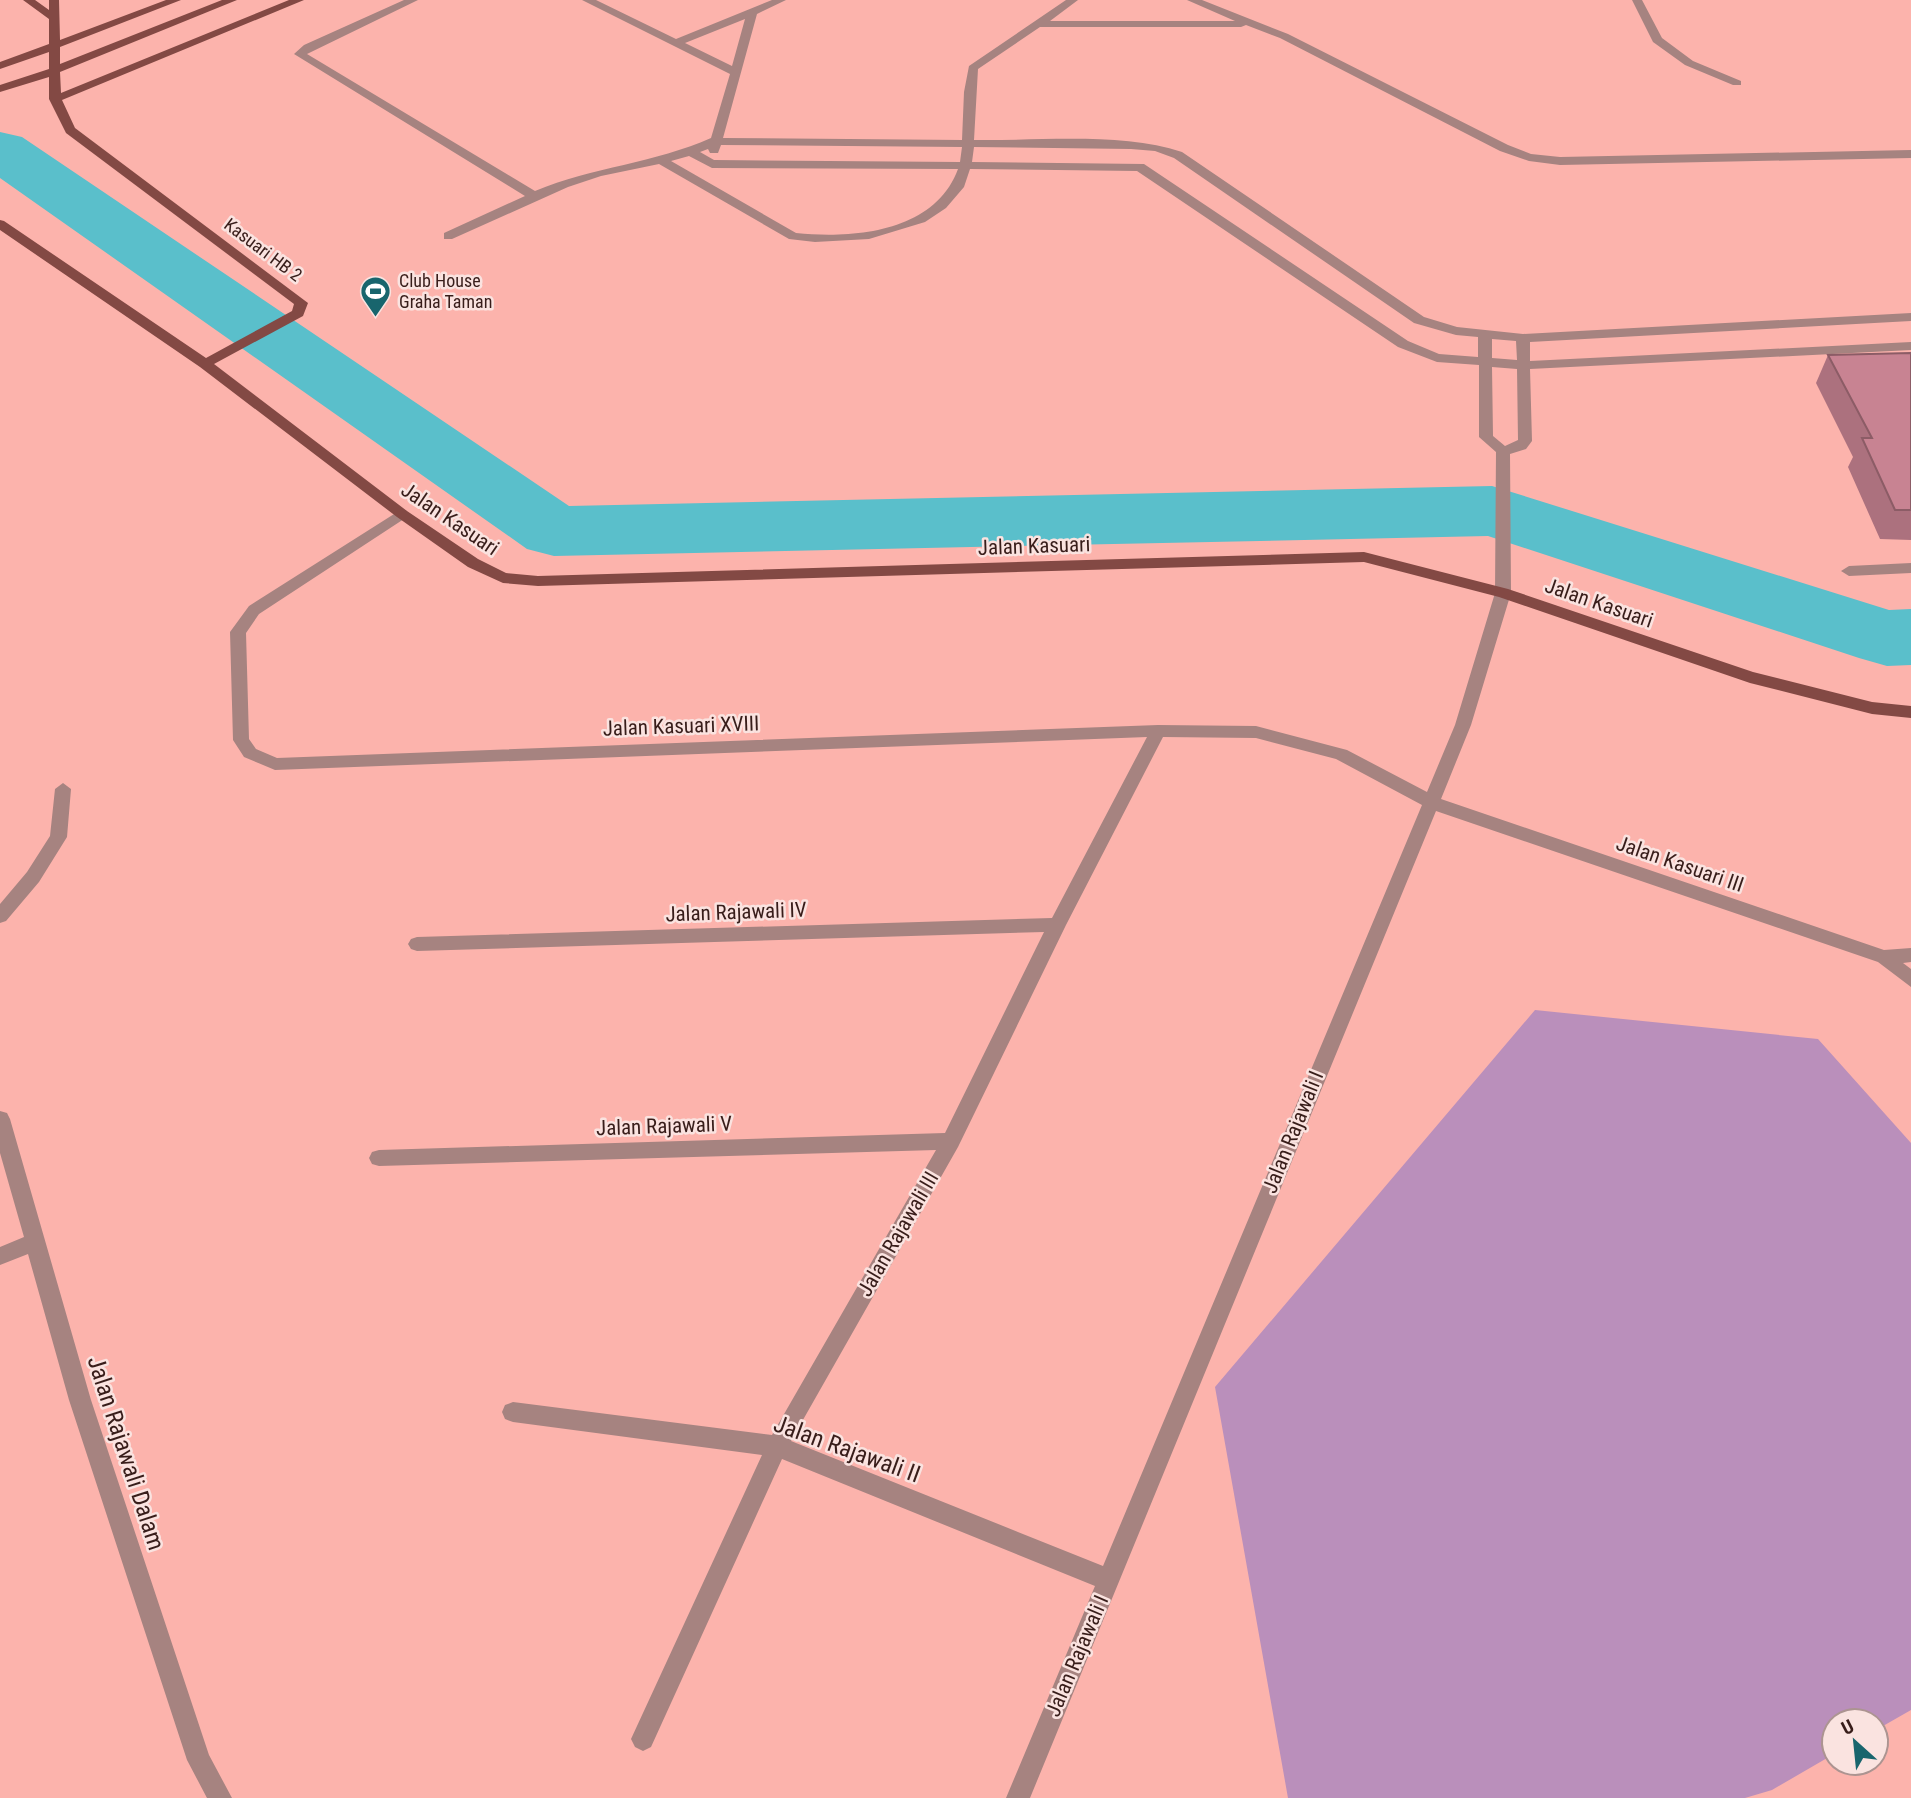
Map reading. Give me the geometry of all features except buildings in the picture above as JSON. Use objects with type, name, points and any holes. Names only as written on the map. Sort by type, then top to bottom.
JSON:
[{"type":"main road","points":[[28,0],[52,18]]},
{"type":"main road","name":"Kasuari HB 2","points":[[54,0],[52,18],[55,99],[70,130],[299,300],[301,306],[298,313],[205,364]]},
{"type":"main road","points":[[0,66],[176,0]]},
{"type":"main road","points":[[0,89],[49,73],[232,0]]},
{"type":"main road","points":[[55,99],[299,0]]},
{"type":"main road","points":[[0,224],[205,364]]},
{"type":"main road","name":"Jalan Kasuari","points":[[205,364],[402,514],[473,563],[503,578],[538,580],[1364,557],[1503,593],[1750,677],[1872,709],[1911,712]]},
{"type":"street","points":[[413,0],[308,47],[300,54],[536,197]]},
{"type":"street","points":[[587,0],[735,72]]},
{"type":"street","points":[[676,43],[781,0]]},
{"type":"street","points":[[664,162],[793,236],[815,240],[869,235],[922,220],[958,185],[966,165],[973,68],[982,59],[1040,24],[1073,0]]},
{"type":"street","points":[[1192,0],[1284,36],[1504,148],[1529,157],[1560,161],[1911,154]]},
{"type":"street","points":[[1637,0],[1657,40],[1689,63],[1737,83]]},
{"type":"street","points":[[712,164],[752,14]]},
{"type":"street","points":[[1040,24],[1251,23]]},
{"type":"street","points":[[448,236],[583,177],[664,162],[692,153],[716,141],[1131,145],[1157,148],[1178,155],[1419,320],[1456,331],[1522,338],[1911,317]]},
{"type":"street","points":[[1890,155],[1911,147]]},
{"type":"street","points":[[692,153],[712,164],[1140,167],[1416,352],[1437,358],[1523,365],[1911,346]]},
{"type":"street","points":[[1485,334],[1486,436],[1503,454],[1521,446],[1525,441],[1522,338]]},
{"type":"street","name":"Jalan Rajawali I","points":[[1018,1798],[1429,801],[1463,725],[1503,593],[1503,454]]},
{"type":"street","name":"Jalan Kasuari XVIII","points":[[402,514],[254,610],[238,632],[241,740],[250,753],[275,764],[1158,731],[1256,732],[1341,754],[1429,801]]},
{"type":"street","points":[[1849,571],[1911,568]]},
{"type":"street","name":"Jalan Rajawali III","points":[[643,1739],[778,1446],[951,1141],[1056,925],[1158,731]]},
{"type":"street","points":[[0,916],[33,877],[58,837],[63,789]]},
{"type":"street","name":"Jalan Kasuari III","points":[[1429,801],[1884,957],[1911,980]]},
{"type":"street","name":"Jalan Rajawali IV","points":[[417,944],[1056,925]]},
{"type":"street","points":[[1884,957],[1911,955]]},
{"type":"street","name":"Jalan Rajawali Dalam","points":[[0,1119],[80,1400],[199,1760],[220,1798]]},
{"type":"street","name":"Jalan Rajawali V","points":[[379,1158],[951,1141]]},
{"type":"street","points":[[0,1256],[35,1242]]},
{"type":"street","name":"Jalan Rajawali II","points":[[513,1412],[778,1446],[1109,1580]]},
{"type":"shaded area","points":[[1535,1010],[1818,1039],[1911,1143],[1911,1710],[1890,1722],[1890,1707],[1820,1707],[1820,1762],[1772,1790],[1745,1798],[1288,1798],[1215,1387]]},
{"type":"waterway","points":[[0,150],[554,531],[1492,511],[1887,638],[1911,637]]},
{"type":"place","name":"Club House Graha Taman","points":[[376,318]]}]
